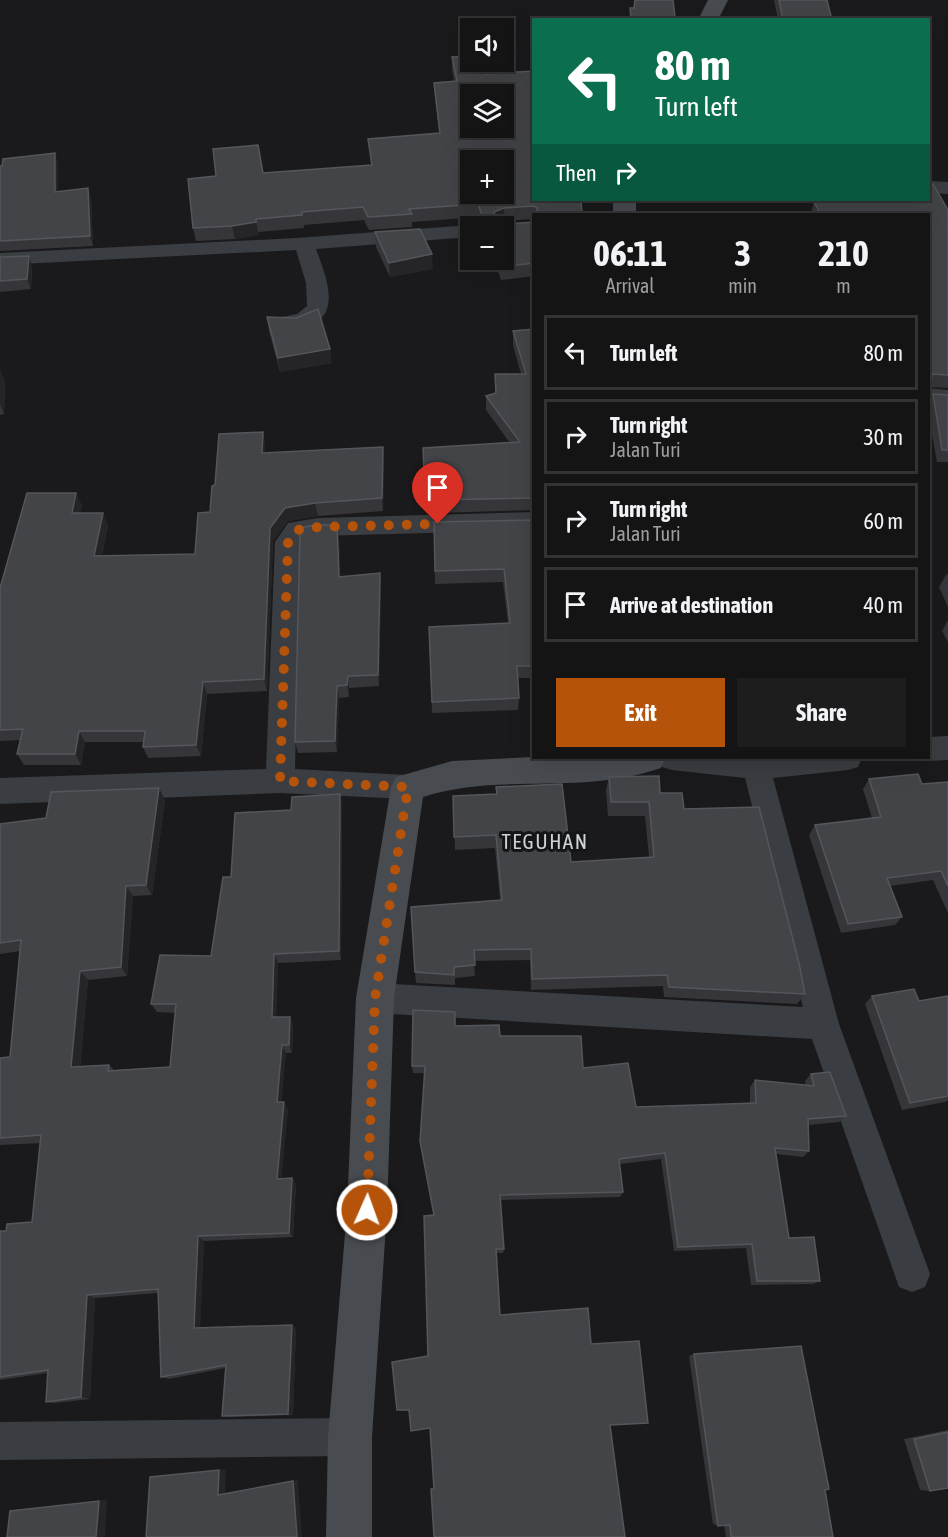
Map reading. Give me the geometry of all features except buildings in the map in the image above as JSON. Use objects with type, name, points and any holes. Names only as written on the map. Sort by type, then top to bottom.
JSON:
[{"type":"street","points":[[709,18],[718,0]]},
{"type":"street","points":[[930,187],[948,188]]},
{"type":"street","points":[[0,259],[304,244],[460,232]]},
{"type":"street","points":[[277,323],[300,322],[312,317],[318,307],[320,297],[304,244]]},
{"type":"street","points":[[930,396],[948,398]]},
{"type":"street","points":[[280,781],[288,542],[297,530],[318,527],[532,521]]},
{"type":"street","points":[[930,749],[948,748]]},
{"type":"street","points":[[0,791],[280,781],[408,787],[452,775],[608,767],[644,759]]},
{"type":"street","points":[[681,759],[756,767],[838,759]]},
{"type":"street","points":[[756,767],[823,1024],[912,1274]]},
{"type":"street","points":[[349,1537],[350,1437],[367,1210],[375,998],[408,787]]},
{"type":"street","points":[[375,998],[823,1024]]},
{"type":"street","points":[[0,1441],[350,1437]]},
{"type":"district","name":"TEGUHAN","points":[[545,842]]},
{"type":"route","points":[[367,1210],[375,998],[408,787],[280,781],[288,542],[297,530],[318,527],[438,524]]}]
